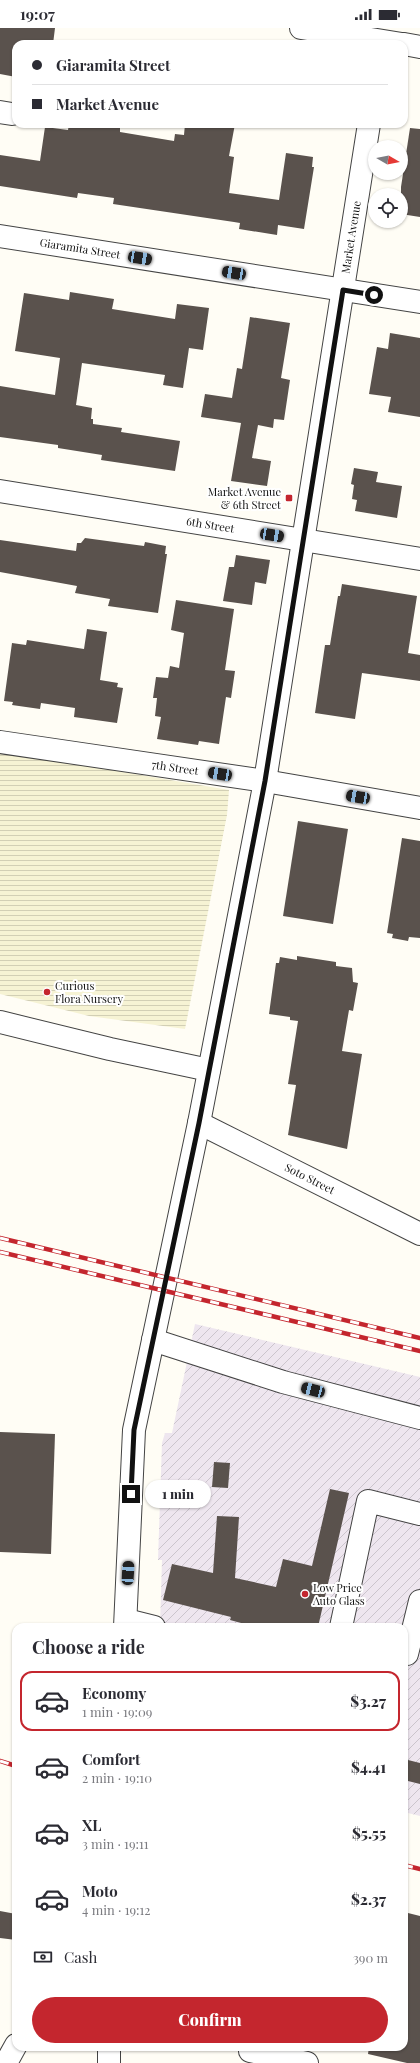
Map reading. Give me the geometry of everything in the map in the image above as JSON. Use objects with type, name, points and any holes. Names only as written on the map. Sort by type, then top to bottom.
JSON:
[{"type":"street","points":[[301,28],[390,40]]},
{"type":"street","points":[[408,44],[420,47]]},
{"type":"street","name":"Market Avenue","points":[[126,1623],[134,1430],[199,1123],[265,781],[368,128]]},
{"type":"street","name":"Giaramita Street","points":[[0,236],[420,302]]},
{"type":"street","name":"6th Street","points":[[0,491],[420,559]]},
{"type":"street","name":"7th Street","points":[[0,742],[265,781],[420,808]]},
{"type":"street","points":[[0,1022],[110,1049],[209,1070]]},
{"type":"street","name":"Soto Street","points":[[199,1123],[420,1234]]},
{"type":"street","points":[[153,1340],[283,1382],[420,1418]]},
{"type":"street","points":[[342,1623],[368,1501],[420,1514]]},
{"type":"street","points":[[410,1656],[420,1601]]},
{"type":"street","points":[[6,2063],[13,2051]]},
{"type":"street","points":[[109,2051],[109,2063]]},
{"type":"street","points":[[250,2054],[307,2063]]},
{"type":"shaded area","points":[[0,751],[229,790],[227,815],[185,1029],[89,1016],[0,994]]},
{"type":"shaded area","points":[[195,1324],[420,1377],[420,1816],[408,1813],[408,1623],[160,1623],[162,1560],[158,1560],[162,1443],[165,1433],[172,1433]]},
{"type":"building","points":[[0,28],[55,28],[54,40],[12,40],[12,76],[0,74]]},
{"type":"building","points":[[45,128],[68,130],[68,128],[120,128],[120,132],[174,141],[175,134],[184,135],[185,128],[234,128],[229,156],[234,157],[229,193],[279,200],[286,153],[313,157],[312,167],[314,167],[304,229],[278,225],[277,235],[239,229],[240,223],[113,204],[114,198],[78,193],[77,198],[0,186],[0,155],[40,161]]},
{"type":"building","points":[[410,128],[420,129],[420,217],[408,215],[408,188],[401,188],[402,180],[408,180],[408,141]]},
{"type":"building","points":[[70,292],[114,299],[112,309],[175,319],[177,304],[209,308],[203,350],[189,348],[183,388],[163,385],[165,375],[82,363],[76,405],[92,408],[91,419],[93,419],[93,424],[122,428],[121,432],[180,441],[175,471],[101,460],[102,455],[58,448],[58,445],[0,437],[0,386],[55,395],[60,358],[15,351],[24,293],[69,300]]},
{"type":"building","points":[[250,317],[290,323],[281,378],[290,380],[284,420],[274,419],[273,428],[258,425],[252,458],[271,461],[267,486],[231,481],[241,423],[201,417],[205,394],[232,398],[237,368],[242,369]]},
{"type":"building","points":[[390,333],[420,338],[420,417],[388,412],[391,397],[369,394],[377,347],[388,349]]},
{"type":"building","points":[[354,468],[378,472],[376,482],[402,486],[397,518],[355,511],[357,500],[352,499],[354,485],[351,484]]},
{"type":"building","points":[[85,538],[144,546],[145,542],[166,546],[165,554],[167,554],[158,613],[108,606],[110,599],[75,593],[77,586],[0,572],[0,540],[76,551],[77,543],[81,543]]},
{"type":"building","points":[[236,555],[270,560],[266,584],[255,582],[252,605],[223,601],[229,567],[234,567]]},
{"type":"building","points":[[342,584],[417,596],[408,653],[420,655],[420,681],[362,673],[355,719],[315,713],[325,645],[330,645],[338,596],[340,596]]},
{"type":"building","points":[[176,600],[234,609],[225,670],[235,671],[231,698],[226,697],[219,744],[199,741],[198,745],[157,739],[161,717],[155,716],[157,698],[153,698],[156,677],[168,678],[170,666],[179,668],[184,633],[171,630]]},
{"type":"building","points":[[87,629],[107,632],[100,680],[118,683],[117,687],[123,688],[117,723],[74,717],[75,708],[41,703],[40,709],[12,705],[13,702],[4,701],[12,643],[26,645],[27,640],[84,649]]},
{"type":"building","points":[[298,821],[348,829],[333,924],[283,916]]},
{"type":"building","points":[[402,838],[420,841],[420,938],[409,937],[408,941],[392,938],[393,934],[387,933]]},
{"type":"building","points":[[297,956],[336,962],[336,966],[352,968],[353,982],[358,983],[353,1011],[349,1010],[342,1051],[362,1054],[347,1149],[288,1135],[296,1085],[288,1084],[298,1021],[290,1020],[290,1017],[269,1014],[276,963],[279,963],[280,957],[297,960]]},
{"type":"building","points":[[0,1432],[55,1434],[51,1554],[0,1552]]},
{"type":"building","points":[[214,1462],[230,1463],[228,1488],[212,1487]]},
{"type":"building","points":[[330,1489],[349,1493],[319,1623],[241,1623],[230,1620],[231,1617],[163,1600],[172,1564],[213,1573],[217,1516],[239,1517],[235,1578],[276,1587],[283,1559],[312,1566]]},
{"type":"building","points":[[408,1760],[420,1763],[420,1784],[408,1781]]},
{"type":"building","points":[[0,1911],[12,1913],[12,1940],[0,1938]]},
{"type":"building","points":[[408,1913],[420,1916],[420,2063],[407,2063],[368,2054],[368,2051],[408,2051]]},
{"type":"railway","points":[[0,1238],[420,1338]]},
{"type":"railway","points":[[0,1252],[420,1351]]},
{"type":"railway","points":[[0,1761],[12,1765]]},
{"type":"railway","points":[[408,1866],[420,1869]]},
{"type":"place","name":"Market Avenue & 6th Street","points":[[289,498]]},
{"type":"place","name":"Curious Flora Nursery","points":[[47,992]]},
{"type":"place","name":"Low Price Auto Glass","points":[[305,1594]]},
{"type":"route","points":[[131,1494],[134,1430],[199,1123],[265,781],[343,290],[374,295]]}]
